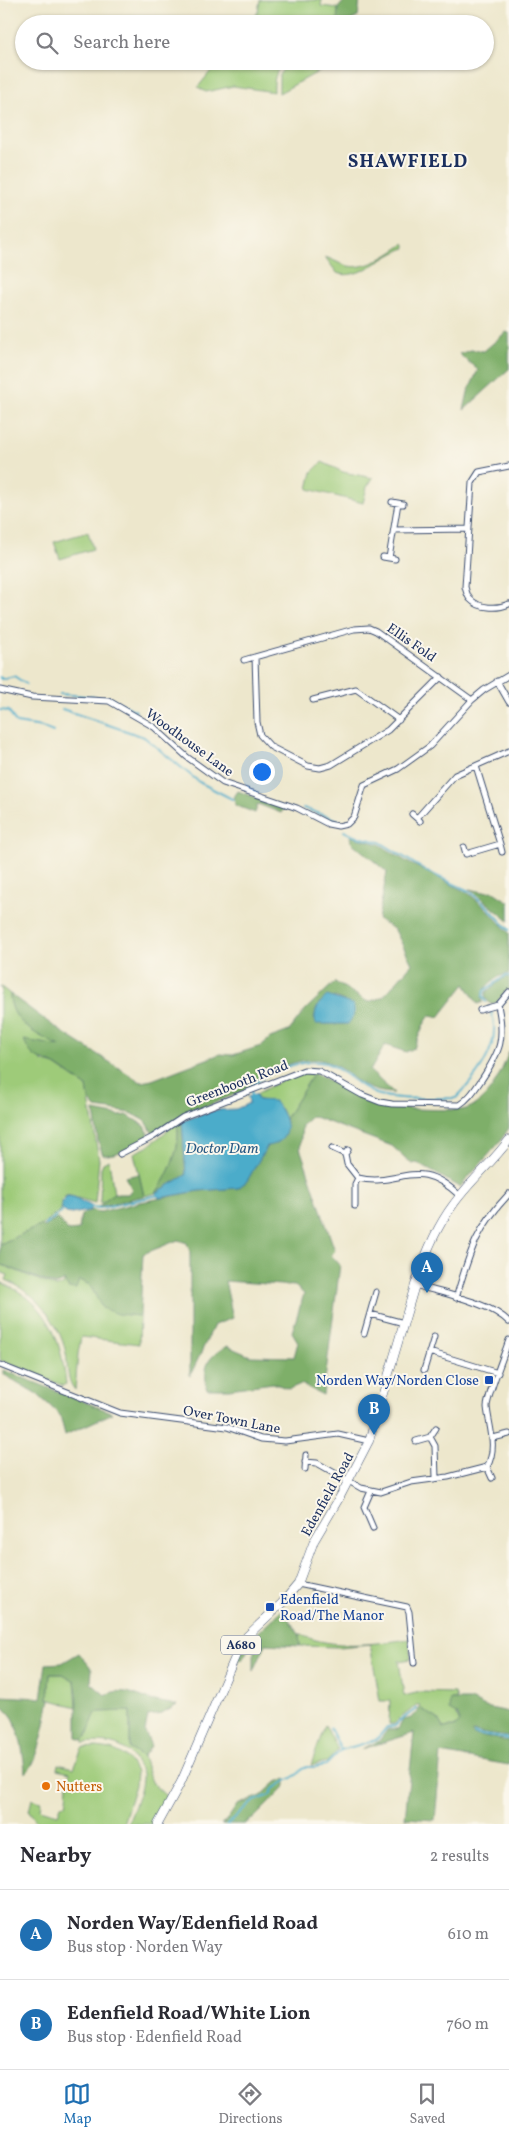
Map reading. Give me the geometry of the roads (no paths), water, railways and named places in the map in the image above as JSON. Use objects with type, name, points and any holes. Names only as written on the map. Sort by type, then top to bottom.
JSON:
[{"type":"main road","name":"Edenfield Road","points":[[158,1824],[181,1782],[239,1648],[248,1636],[282,1603],[298,1584],[314,1541],[348,1482],[369,1440],[423,1260],[435,1235],[460,1196],[509,1140]]},
{"type":"street","points":[[509,466],[479,472],[472,483],[465,587],[469,598],[488,607],[501,607],[509,604]]},
{"type":"street","points":[[389,558],[398,503]]},
{"type":"street","points":[[394,530],[469,529]]},
{"type":"street","name":"Ellis Fold","points":[[244,660],[354,629],[369,628],[376,631],[472,700]]},
{"type":"street","points":[[255,657],[257,722],[260,735],[270,747],[308,766],[320,768],[331,765],[375,739],[399,720],[441,677]]},
{"type":"street","name":"Woodhouse Lane","points":[[0,690],[32,697],[109,702],[154,727],[187,757],[223,783],[297,808],[328,824],[338,826],[347,824],[354,817],[364,785],[398,769],[430,746],[472,700],[497,681],[509,675]]},
{"type":"street","points":[[497,681],[509,702]]},
{"type":"street","points":[[320,705],[316,699],[356,689],[399,720]]},
{"type":"street","points":[[416,818],[455,775],[509,751]]},
{"type":"street","points":[[476,766],[502,852]]},
{"type":"street","points":[[464,847],[466,854],[500,844]]},
{"type":"street","points":[[480,1010],[498,1005],[509,992]]},
{"type":"street","name":"Greenbooth Road","points":[[120,1154],[153,1137],[183,1117],[304,1070],[319,1071],[362,1095],[380,1102],[392,1104],[459,1105],[475,1090],[497,1056],[501,1037],[498,1005]]},
{"type":"street","points":[[332,1148],[347,1152],[347,1164],[358,1178],[426,1175],[441,1180],[460,1196]]},
{"type":"street","points":[[355,1206],[355,1184],[358,1178]]},
{"type":"street","points":[[456,1298],[482,1226],[509,1194]]},
{"type":"street","points":[[415,1285],[481,1306],[504,1316],[509,1322]]},
{"type":"street","points":[[364,1334],[376,1292]]},
{"type":"street","points":[[370,1314],[404,1323]]},
{"type":"street","points":[[424,1370],[434,1337]]},
{"type":"street","points":[[305,1462],[317,1463],[348,1482],[371,1491],[381,1492],[404,1484],[487,1467],[492,1459],[493,1438],[487,1405],[509,1340]]},
{"type":"street","points":[[429,1352],[498,1373]]},
{"type":"street","name":"Over Town Lane","points":[[0,1365],[120,1413],[227,1427],[261,1439],[285,1441],[338,1434],[369,1440]]},
{"type":"street","points":[[416,1441],[430,1437],[436,1428]]},
{"type":"street","points":[[493,1438],[509,1434]]},
{"type":"street","points":[[430,1437],[435,1446],[436,1478]]},
{"type":"street","points":[[305,1470],[306,1455]]},
{"type":"street","points":[[487,1467],[492,1478]]},
{"type":"street","points":[[371,1491],[364,1506],[373,1528]]},
{"type":"street","points":[[298,1584],[407,1607],[414,1663]]},
{"type":"water","points":[[327,996],[352,1004],[353,1017],[348,1024],[316,1024],[317,1008]]},
{"type":"water","name":"Doctor Dam","points":[[256,1094],[258,1100],[274,1101],[283,1114],[286,1128],[282,1140],[267,1146],[247,1181],[238,1188],[198,1191],[159,1198],[156,1193],[186,1175],[182,1121],[216,1110],[236,1109],[249,1103],[248,1096]]},
{"type":"water","points":[[67,1196],[74,1197],[91,1206],[91,1210],[72,1214],[66,1213],[61,1208],[62,1201]]},
{"type":"waterway","points":[[0,677],[1,679],[14,676],[26,684]]},
{"type":"waterway","points":[[60,694],[110,698],[136,711]]},
{"type":"waterway","points":[[62,709],[144,737],[199,782],[234,800]]},
{"type":"waterway","points":[[0,710],[9,711],[16,723],[42,727],[53,732]]},
{"type":"waterway","points":[[303,808],[338,820]]},
{"type":"waterway","points":[[344,831],[354,836],[380,842],[426,871],[469,891],[488,907],[509,930]]},
{"type":"waterway","points":[[486,1002],[483,996],[484,991],[505,976],[509,976]]},
{"type":"waterway","points":[[252,1097],[251,1088],[266,1076],[288,1066],[300,1063],[322,1062],[331,1065],[376,1094],[405,1098],[456,1098],[480,1069],[491,1047],[494,1035],[491,1011]]},
{"type":"waterway","points":[[90,1207],[101,1208],[159,1195]]},
{"type":"waterway","points":[[45,1225],[64,1210]]},
{"type":"waterway","points":[[228,1824],[250,1803],[270,1795],[273,1789],[298,1774],[302,1769],[326,1765],[341,1750],[376,1740],[387,1727],[395,1726],[417,1708]]},
{"type":"waterway","points":[[330,1728],[341,1750]]},
{"type":"waterway","points":[[474,1734],[509,1739]]},
{"type":"place","name":"Norden Way/Edenfield Road","points":[[427,1293]]},
{"type":"place","name":"Norden Way/Norden Close","points":[[489,1380]]},
{"type":"place","name":"Edenfield Road/White Lion","points":[[374,1435]]},
{"type":"place","name":"Edenfield Road/The Manor","points":[[270,1607]]},
{"type":"place","name":"Nutters","points":[[46,1786]]},
{"type":"district","name":"SHAWFIELD","points":[[408,160]]}]
